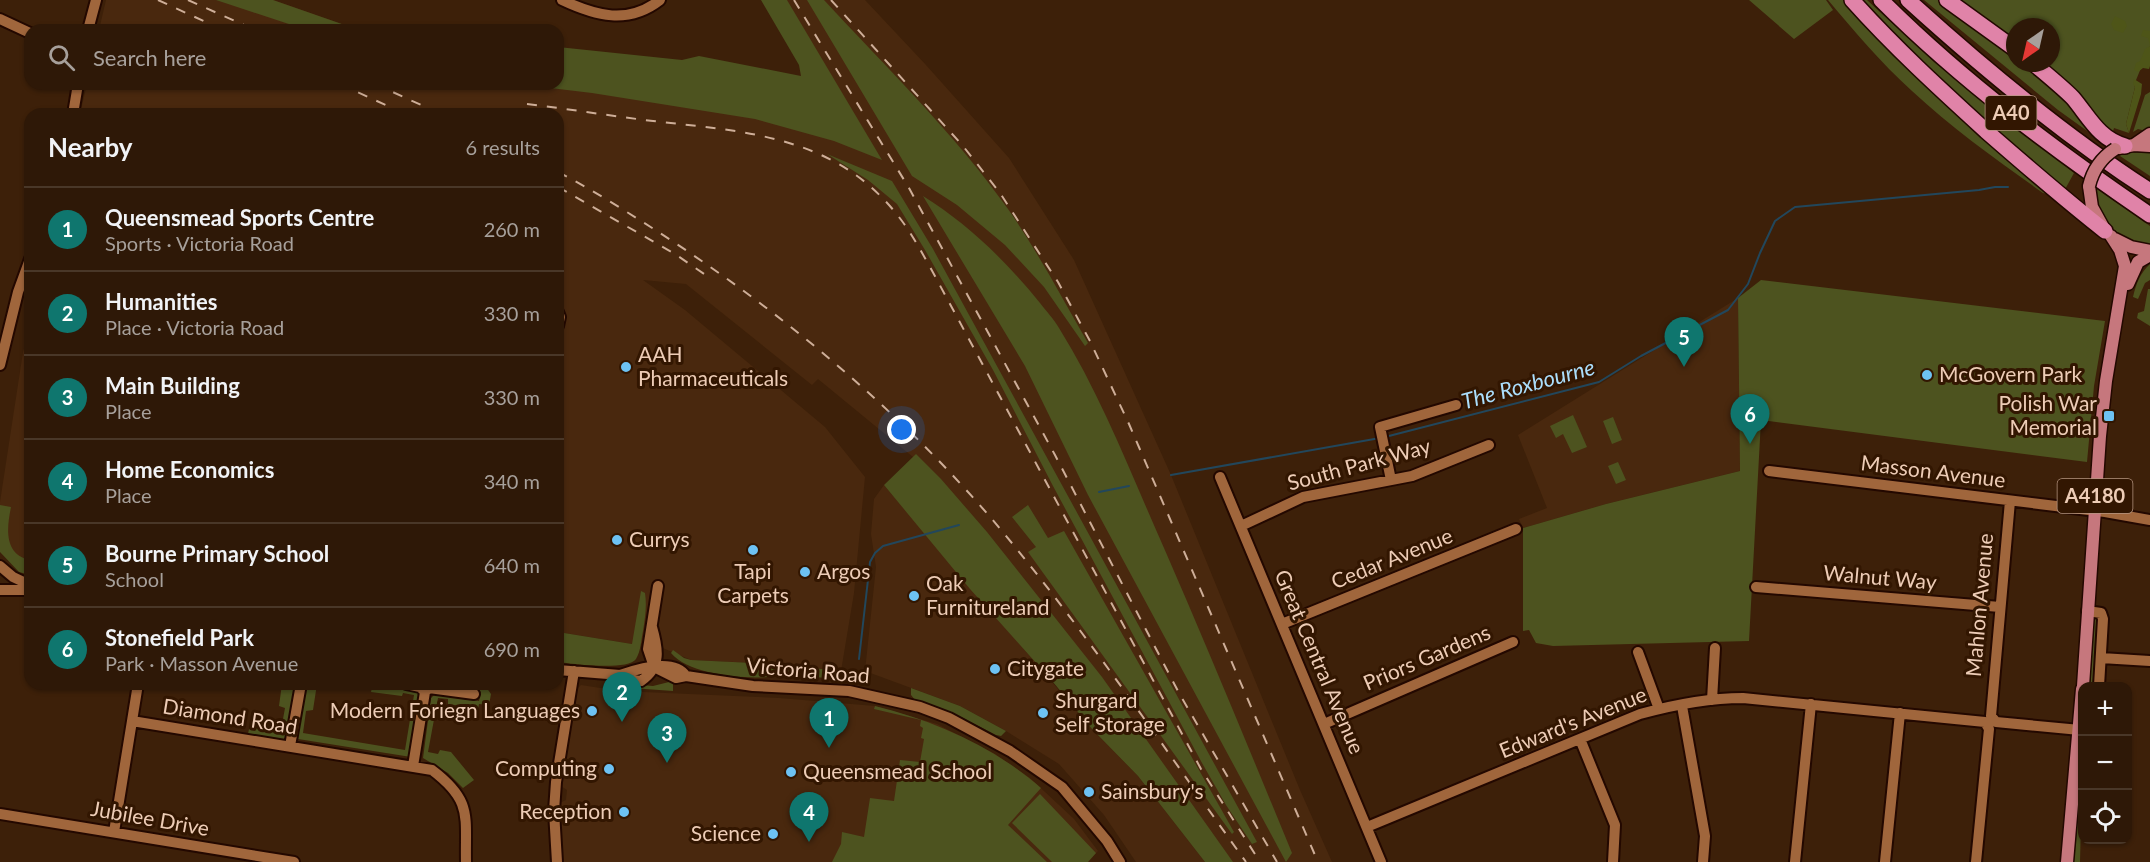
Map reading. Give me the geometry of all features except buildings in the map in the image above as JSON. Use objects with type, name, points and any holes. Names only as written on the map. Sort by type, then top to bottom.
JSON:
[{"type":"highway","points":[[1852,0],[1922,73],[2061,198],[2108,233]]},
{"type":"highway","name":"A40","points":[[1881,0],[1946,60],[2018,119],[2150,215]]},
{"type":"highway","name":"A40","points":[[1908,0],[1958,46],[2030,106],[2150,191]]},
{"type":"highway","points":[[1947,0],[2006,43]]},
{"type":"highway","points":[[2043,72],[2071,97],[2101,134],[2125,147]]},
{"type":"main road","points":[[2150,134],[2100,161],[2089,186],[2092,207],[2108,233],[2131,247],[2150,253]]},
{"type":"main road","points":[[2125,147],[2150,147]]},
{"type":"main road","name":"A4180","points":[[2083,682],[2093,511],[2106,381],[2126,266],[2120,250],[2108,233]]},
{"type":"main road","name":"A4180","points":[[2120,307],[2138,262],[2150,253]]},
{"type":"main road","name":"A4180","points":[[2067,862],[2080,736]]},
{"type":"street","points":[[90,24],[96,0]]},
{"type":"street","points":[[562,0],[612,17],[635,14],[660,0]]},
{"type":"street","points":[[0,19],[24,30]]},
{"type":"street","points":[[74,108],[77,90]]},
{"type":"street","points":[[0,365],[24,276]]},
{"type":"street","points":[[1391,480],[1380,427],[1456,405]]},
{"type":"street","name":"South Park Way","points":[[1241,526],[1303,497],[1412,476],[1490,445]]},
{"type":"street","name":"Masson Avenue","points":[[1769,471],[2150,520]]},
{"type":"street","name":"Great Central Avenue","points":[[1220,477],[1382,862]]},
{"type":"street","name":"Mahlon Avenue","points":[[1976,862],[1989,729],[1986,716],[2000,608],[2010,501]]},
{"type":"street","name":"Cedar Avenue","points":[[1282,624],[1516,529]]},
{"type":"street","points":[[0,566],[13,577],[24,582]]},
{"type":"street","points":[[654,667],[659,648],[652,627],[658,586]]},
{"type":"street","name":"Walnut Way","points":[[1756,587],[2000,608]]},
{"type":"street","points":[[0,590],[24,590]]},
{"type":"street","points":[[2087,611],[2101,613],[2103,618],[2099,682]]},
{"type":"street","name":"Priors Gardens","points":[[1324,724],[1513,642]]},
{"type":"street","points":[[1712,700],[1715,648]]},
{"type":"street","points":[[1638,652],[1659,709]]},
{"type":"street","points":[[2101,658],[2150,661]]},
{"type":"street","name":"Victoria Road","points":[[564,670],[620,675],[642,668],[674,667],[686,676],[753,686],[849,691],[920,707],[949,718],[1010,751],[1062,787],[1107,842],[1120,862]]},
{"type":"street","points":[[557,862],[554,811],[556,782],[574,671]]},
{"type":"street","points":[[114,832],[137,690]]},
{"type":"street","points":[[290,746],[300,690]]},
{"type":"street","points":[[444,690],[474,694]]},
{"type":"street","points":[[413,766],[425,692]]},
{"type":"street","name":"Edward's Avenue","points":[[1367,827],[1640,714],[1712,700],[1743,698],[1900,713],[1986,716],[1996,722],[2078,726]]},
{"type":"street","points":[[1795,862],[1811,704]]},
{"type":"street","points":[[1682,706],[1706,836],[1703,862]]},
{"type":"street","points":[[1886,862],[1900,713]]},
{"type":"street","name":"Diamond Road","points":[[132,721],[432,770],[449,784],[463,803],[466,862]]},
{"type":"street","points":[[1580,739],[1615,825],[1613,862]]},
{"type":"street","name":"Jubilee Drive","points":[[0,814],[114,832],[225,857],[294,862]]},
{"type":"shaded area","points":[[106,0],[273,0],[342,24],[100,24]]},
{"type":"shaded area","points":[[772,0],[865,0],[1009,158],[1074,260],[1171,475],[1300,790],[1332,862],[1216,862],[930,471],[818,379],[812,385],[686,284],[643,280],[685,310],[825,427],[865,477],[854,593],[841,671],[774,664],[691,660],[651,643],[632,644],[564,633],[564,108],[81,108],[86,90],[564,90],[564,85],[836,108]]},
{"type":"shaded area","points":[[1738,298],[1740,471],[1606,504],[1523,528],[1519,519],[1547,508],[1518,435]]},
{"type":"shaded area","points":[[24,349],[24,563],[0,540],[0,502]]},
{"type":"shaded area","points":[[884,485],[1092,729],[1138,776],[1205,862],[1136,862],[1104,815],[1059,764],[960,706],[865,671],[876,567],[871,534],[874,499]]},
{"type":"shaded area","name":"Queensmead School","points":[[581,685],[620,691],[779,698],[875,706],[937,724],[995,754],[1030,778],[1074,819],[1098,851],[1088,862],[563,862],[559,806],[566,800],[567,790],[561,786],[575,695]]},
{"type":"green space","points":[[216,0],[273,0],[342,24],[289,24]]},
{"type":"green space","points":[[761,0],[787,0],[882,160],[834,141],[755,119],[564,90],[564,48],[682,60],[699,56],[801,76],[799,65]]},
{"type":"green space","points":[[807,0],[824,0],[919,102],[987,181],[1040,258],[1088,343],[1085,346],[1044,287],[1005,245],[957,205],[912,176]]},
{"type":"green space","points":[[1749,0],[1826,0],[1833,10],[1794,39]]},
{"type":"green space","points":[[1828,0],[1844,0],[1885,46],[1945,104],[2052,195],[2043,193],[2009,169],[1928,105],[1879,58]]},
{"type":"green space","points":[[1857,0],[1867,0],[1934,62],[2074,173],[2063,193]]},
{"type":"green space","points":[[1924,0],[1938,0],[2006,49],[2006,67]]},
{"type":"green space","points":[[1958,0],[2150,0],[2150,46],[2134,85],[2126,124],[2129,133],[2114,128],[2112,135],[2048,72],[2060,72],[2060,18],[2006,18],[2006,36]]},
{"type":"green space","points":[[2115,16],[2125,21],[2127,26],[2123,33],[2114,30],[2111,24]]},
{"type":"green space","points":[[2143,30],[2150,31],[2150,46],[2148,38],[2141,36]]},
{"type":"green space","points":[[2150,46],[2149,69],[2143,68],[2138,72],[2134,70],[2145,49]]},
{"type":"green space","points":[[2012,72],[2035,72],[2081,118],[2097,138]]},
{"type":"green space","points":[[2134,79],[2142,84],[2129,133],[2126,124],[2135,87]]},
{"type":"green space","points":[[2150,92],[2150,127],[2146,131],[2138,129],[2133,132],[2145,95]]},
{"type":"green space","points":[[2122,152],[2150,153],[2150,176],[2120,156]]},
{"type":"green space","points":[[827,154],[892,181],[933,249],[1257,842],[1252,844],[1202,763],[993,370],[897,204],[868,180]]},
{"type":"green space","points":[[2097,189],[2150,226],[2150,246],[2127,240],[2112,231],[2098,206],[2094,193]]},
{"type":"green space","points":[[923,196],[971,231],[1000,259],[1052,318],[1075,354],[1115,436],[1229,700],[1292,853],[1286,862],[1088,495],[1025,366]]},
{"type":"green space","points":[[2150,264],[2150,280],[2145,283],[2138,299],[2133,297],[2139,279]]},
{"type":"green space","points":[[1761,280],[2105,321],[2094,386],[2087,462],[1761,420],[1749,641],[1553,646],[1536,643],[1529,630],[1523,631],[1523,528],[1606,504],[1740,471],[1738,298]]},
{"type":"green space","points":[[2148,289],[2150,289],[2150,326],[2137,318],[2138,313],[2144,311]]},
{"type":"green space","points":[[1573,415],[1587,447],[1572,453],[1563,434],[1556,438],[1550,426]]},
{"type":"green space","points":[[1613,417],[1622,440],[1612,444],[1603,421]]},
{"type":"green space","points":[[916,454],[987,532],[1102,677],[1233,862],[1205,862],[1138,776],[1092,729],[970,589],[884,485]]},
{"type":"green space","points":[[1618,462],[1626,480],[1616,484],[1608,466]]},
{"type":"green space","points":[[0,505],[11,507],[8,523],[9,539],[15,552],[24,558],[24,573],[19,572],[0,552]]},
{"type":"green space","points":[[1028,505],[1048,538],[1064,531],[1234,832],[1232,834],[1028,552],[1036,547],[1012,517]]},
{"type":"green space","points":[[641,591],[645,593],[646,612],[641,645],[636,659],[631,663],[612,666],[564,663],[564,633],[632,644]]},
{"type":"green space","points":[[2098,616],[2095,682],[2088,682],[2093,617]]},
{"type":"green space","points":[[673,650],[691,660],[773,664],[841,671],[840,677],[834,678],[794,674],[767,677],[730,676],[690,666],[671,653]]},
{"type":"green space","points":[[673,682],[673,691],[617,687],[617,683],[653,686]]},
{"type":"green space","points":[[911,688],[960,706],[1006,731],[1001,736],[996,735],[961,717],[915,700],[911,695]]},
{"type":"green space","points":[[281,690],[295,690],[287,740],[248,734],[250,724],[281,730],[285,708],[279,706]]},
{"type":"green space","points":[[304,690],[316,690],[313,710],[306,711],[303,733],[405,750],[414,695],[403,693],[402,696],[371,692],[372,690],[407,690],[418,692],[420,696],[411,757],[298,739]]},
{"type":"green space","points":[[477,690],[488,690],[491,694],[489,705],[479,704],[478,709],[448,704],[448,699],[438,698],[428,752],[438,754],[440,750],[451,752],[474,780],[463,788],[448,773],[423,758],[431,698],[434,695],[479,701],[481,692]]},
{"type":"green space","points":[[875,706],[920,719],[963,737],[1004,760],[1041,788],[1008,825],[1047,862],[832,862],[841,844],[842,832],[864,837],[870,798],[894,801],[900,760],[920,762],[924,739],[921,738],[923,728],[920,726],[921,720],[874,709]]},
{"type":"green space","points":[[1040,794],[1096,853],[1088,862],[1052,862],[1012,823]]},
{"type":"green space","points":[[2078,809],[2080,862],[2074,862]]},
{"type":"waterway","name":"The Roxbourne","points":[[1385,437],[1599,382],[1641,356],[1728,310],[1748,284],[1775,221],[1795,207],[2008,187]]},
{"type":"waterway","name":"The Roxbourne","points":[[1171,475],[1380,438]]},
{"type":"waterway","name":"The Roxbourne","points":[[1099,492],[1129,486]]},
{"type":"waterway","name":"The Roxbourne","points":[[859,659],[870,562],[875,553],[883,546],[959,525]]},
{"type":"railway","points":[[158,0],[210,24]]},
{"type":"railway","points":[[188,0],[242,24]]},
{"type":"railway","points":[[794,0],[909,188],[1055,455],[1179,693],[1277,862]]},
{"type":"railway","points":[[831,0],[963,146],[1000,193],[1058,282],[1090,341],[1129,424],[1318,862]]},
{"type":"railway","points":[[353,90],[392,108]]},
{"type":"railway","points":[[388,90],[428,108]]},
{"type":"railway","points":[[527,104],[556,108]]},
{"type":"railway","points":[[564,109],[724,129],[790,143],[821,155],[850,171],[877,193],[902,221],[920,249],[1201,769],[1260,862]]},
{"type":"railway","points":[[564,175],[660,233],[753,298],[842,369],[925,447],[1002,531],[1066,612],[1246,862]]},
{"type":"railway","points":[[564,190],[675,254],[707,276]]},
{"type":"place","name":"AAH Pharmaceuticals","points":[[626,367]]},
{"type":"place","name":"Bourne Primary School","points":[[1684,367]]},
{"type":"place","name":"McGovern Park","points":[[1927,375]]},
{"type":"place","name":"Polish War Memorial","points":[[2109,416]]},
{"type":"place","name":"Stonefield Park","points":[[1750,444]]},
{"type":"place","name":"Currys","points":[[617,540]]},
{"type":"place","name":"Tapi Carpets","points":[[753,550]]},
{"type":"place","name":"Argos","points":[[805,572]]},
{"type":"place","name":"Oak Furnitureland","points":[[914,596]]},
{"type":"place","name":"Citygate","points":[[995,669]]},
{"type":"place","name":"Modern Foriegn Languages","points":[[592,711]]},
{"type":"place","name":"Shurgard Self Storage","points":[[1043,713]]},
{"type":"place","name":"Humanities","points":[[622,722]]},
{"type":"place","name":"Queensmead Sports Centre","points":[[829,748]]},
{"type":"place","name":"Main Building","points":[[667,763]]},
{"type":"place","name":"Computing","points":[[609,769]]},
{"type":"place","name":"Queensmead School","points":[[791,772]]},
{"type":"place","name":"Sainsbury's","points":[[1089,792]]},
{"type":"place","name":"Reception","points":[[624,812]]},
{"type":"place","name":"Science","points":[[773,834]]},
{"type":"place","name":"Home Economics","points":[[809,842]]}]
